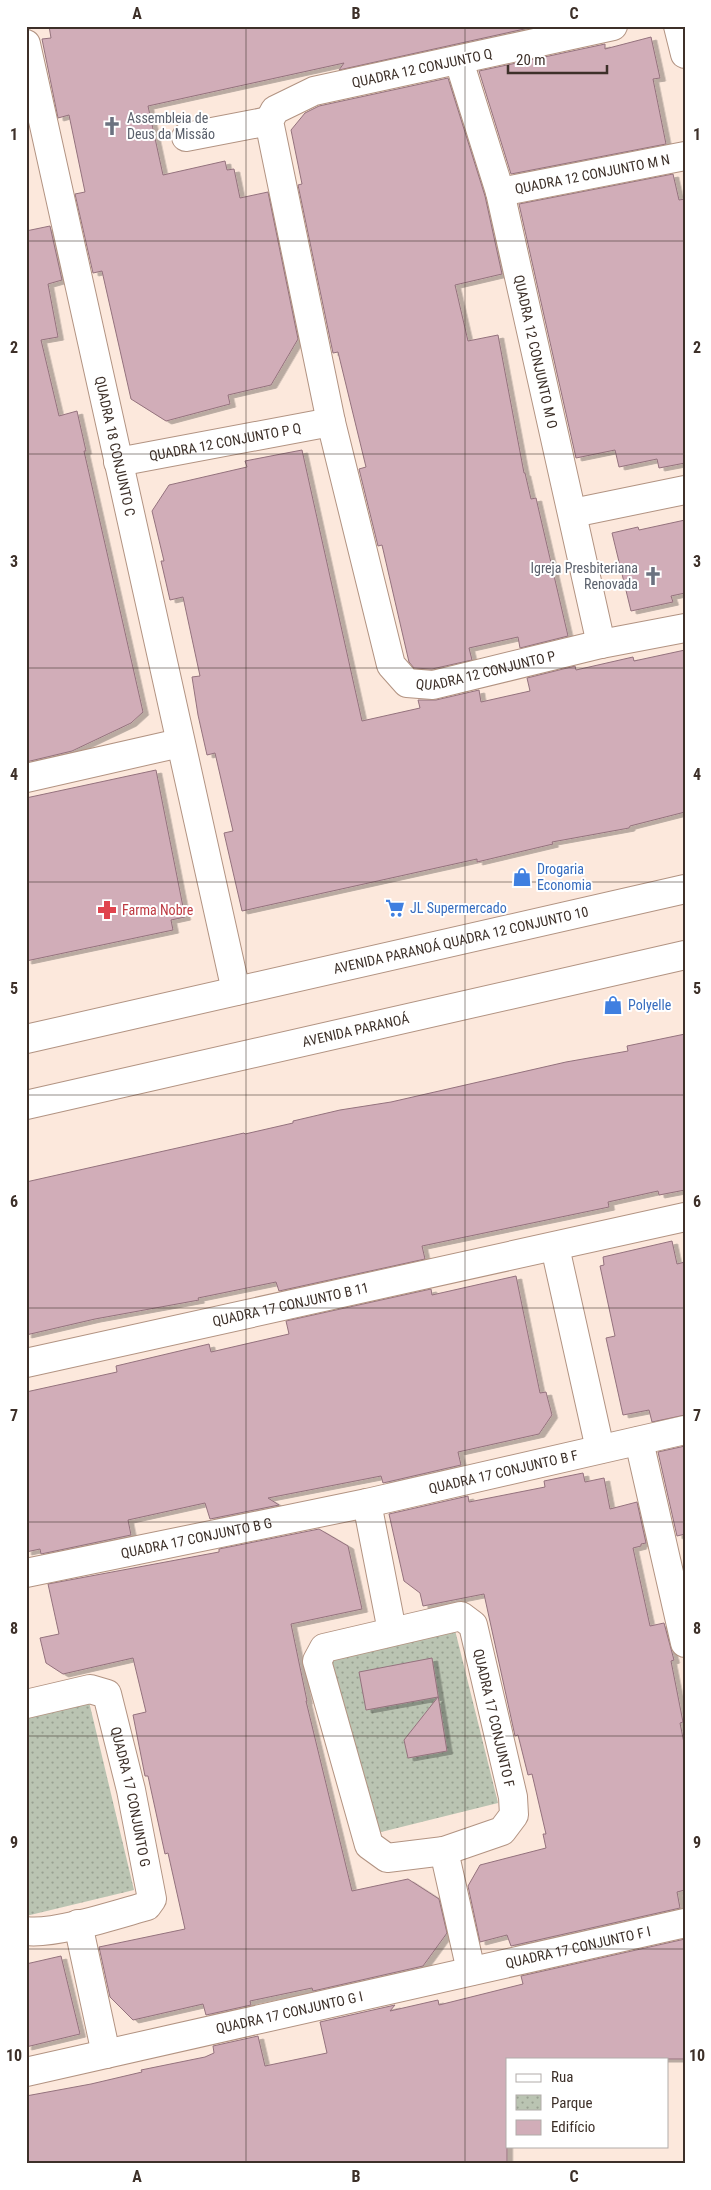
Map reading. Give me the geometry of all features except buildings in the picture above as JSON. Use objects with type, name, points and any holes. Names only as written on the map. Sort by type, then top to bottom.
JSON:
[{"type":"street","name":"QUADRA 12 CONJUNTO Q","points":[[269,121],[276,110],[314,91],[613,26]]},
{"type":"street","points":[[678,26],[685,54]]},
{"type":"street","name":"QUADRA 18 CONJUNTO C","points":[[26,44],[38,153],[118,462],[236,991]]},
{"type":"street","name":"QUADRA 12 CONJUNTO M O","points":[[459,61],[500,192],[601,644]]},
{"type":"street","points":[[186,137],[269,121],[331,422]]},
{"type":"street","name":"QUADRA 12 CONJUNTO M N","points":[[500,192],[685,156]]},
{"type":"street","name":"QUADRA 12 CONJUNTO P Q","points":[[118,462],[331,422]]},
{"type":"street","name":"QUADRA 12 CONJUNTO P","points":[[331,422],[391,665],[407,683],[433,685],[601,644],[685,628]]},
{"type":"street","points":[[573,513],[685,490]]},
{"type":"street","points":[[26,778],[180,743]]},
{"type":"street","name":"AVENIDA PARANOÁ QUADRA 12 CONJUNTO 10","points":[[26,1039],[685,889]]},
{"type":"street","name":"AVENIDA PARANOÁ","points":[[26,1105],[685,955]]},
{"type":"street","name":"QUADRA 17 CONJUNTO B 11","points":[[26,1364],[685,1217]]},
{"type":"street","points":[[555,1247],[600,1449]]},
{"type":"street","name":"QUADRA 17 CONJUNTO B F","points":[[367,1503],[685,1430]]},
{"type":"street","points":[[639,1441],[676,1561],[685,1643]]},
{"type":"street","points":[[367,1503],[392,1631],[324,1648],[317,1661],[369,1845],[387,1858],[444,1851],[471,1972]]},
{"type":"street","name":"QUADRA 17 CONJUNTO B G","points":[[26,1573],[367,1503]]},
{"type":"street","name":"QUADRA 17 CONJUNTO F","points":[[392,1631],[461,1616],[473,1625],[513,1797],[514,1815],[502,1832],[444,1851]]},
{"type":"street","name":"QUADRA 17 CONJUNTO G","points":[[28,1697],[90,1689],[107,1694],[131,1790],[152,1899],[147,1906],[78,1924]]},
{"type":"street","name":"QUADRA 17 CONJUNTO F I","points":[[471,1972],[685,1923]]},
{"type":"street","points":[[26,1931],[35,1932],[78,1924],[106,2054]]},
{"type":"street","name":"QUADRA 17 CONJUNTO G I","points":[[26,2072],[471,1972]]},
{"type":"green space","points":[[453,1622],[498,1803],[369,1835],[324,1654]]},
{"type":"green space","points":[[85,1685],[134,1890],[26,1916],[26,1700]]},
{"type":"place","name":"Assembleia de Deus da Missão","points":[[112,126]]},
{"type":"place","name":"Igreja Presbiteriana Renovada","points":[[653,576]]},
{"type":"place","name":"Drogaria Economia","points":[[522,877]]},
{"type":"place","name":"JL Supermercado","points":[[395,908]]},
{"type":"place","name":"Farma Nobre","points":[[107,910]]},
{"type":"place","name":"Polyelle","points":[[613,1005]]}]
